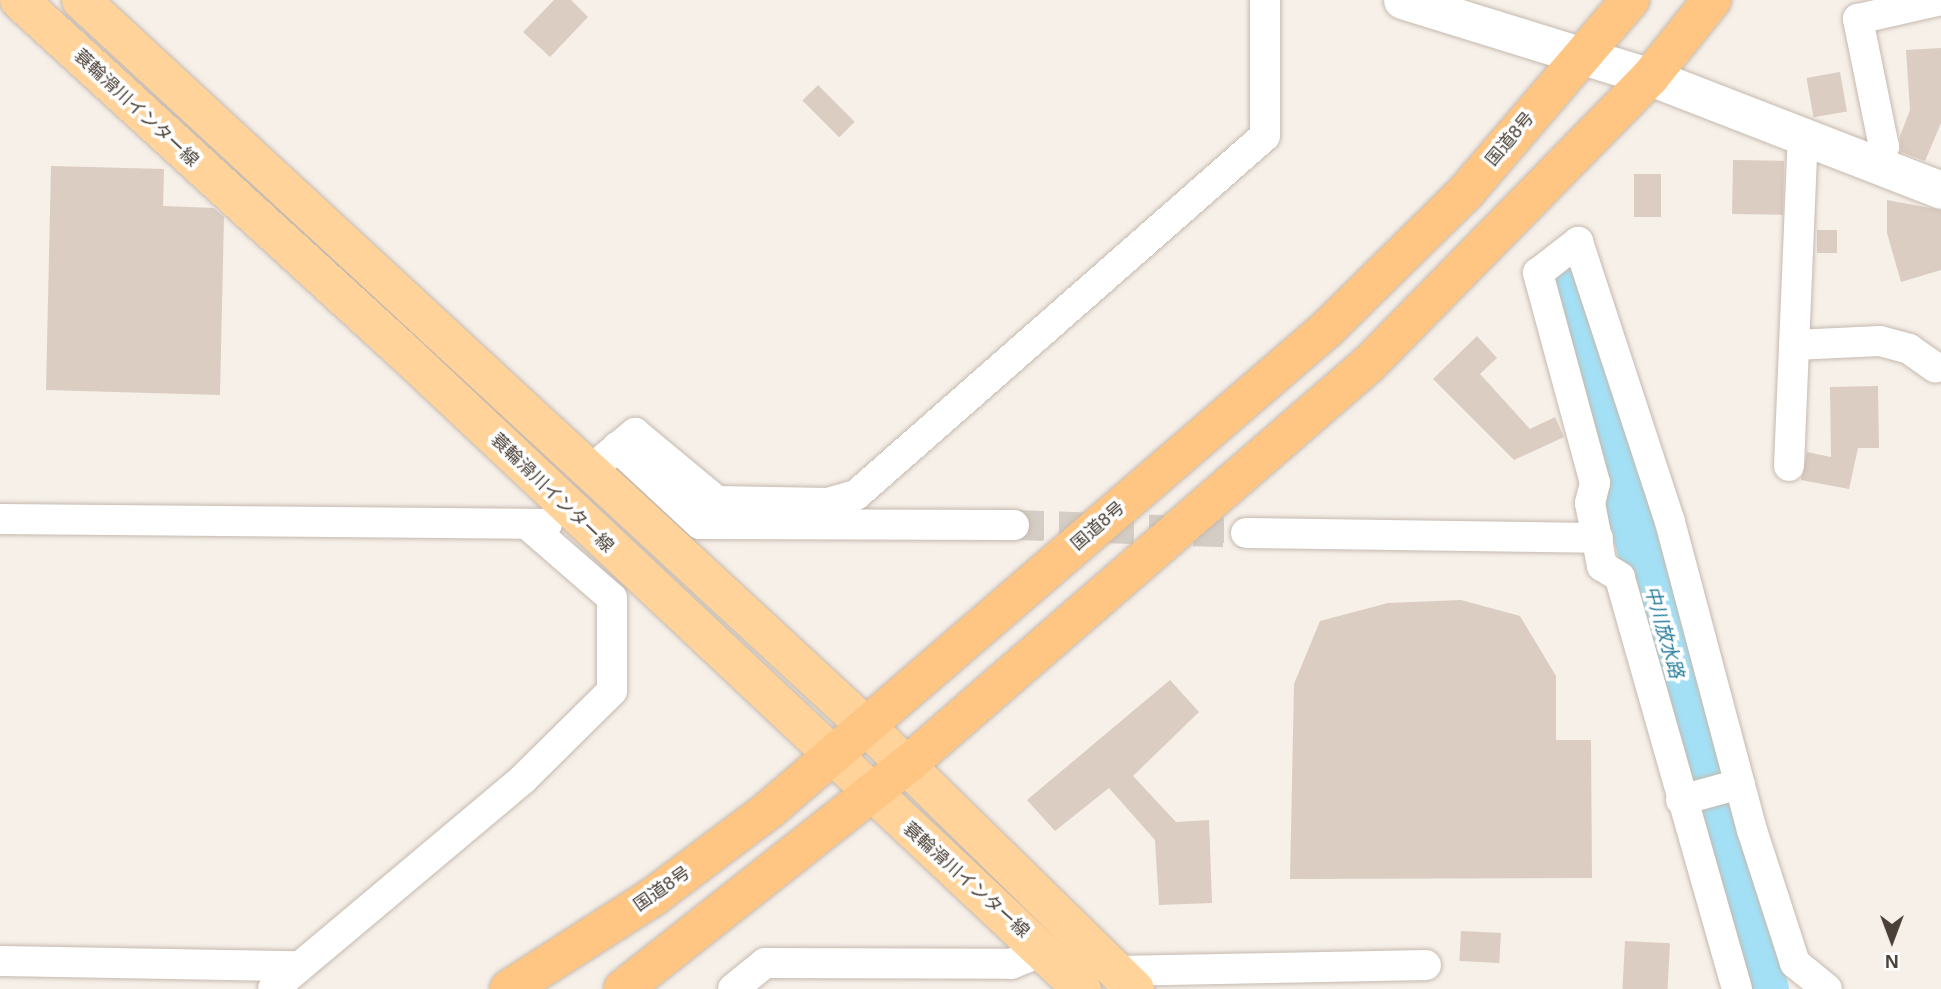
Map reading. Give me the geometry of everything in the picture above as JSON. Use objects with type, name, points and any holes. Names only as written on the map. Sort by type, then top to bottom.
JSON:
[{"type":"highway","name":"国道8号","points":[[509,989],[653,897],[835,757],[1328,328],[1466,191],[1630,0]]},
{"type":"highway","points":[[623,989],[907,765],[1370,362],[1650,77],[1712,0]]},
{"type":"main road","name":"蓑輪滑川インター線","points":[[19,0],[570,509],[871,792],[1045,950],[1082,989]]},
{"type":"main road","points":[[81,0],[867,727],[1126,980]]},
{"type":"street","points":[[589,471],[635,432],[717,501],[828,502],[856,495],[1265,136],[1265,0]]},
{"type":"street","points":[[1402,0],[1650,77],[1803,133],[1941,190]]},
{"type":"street","points":[[1879,163],[1884,147],[1858,19],[1941,0]]},
{"type":"street","points":[[1789,466],[1803,133]]},
{"type":"street","points":[[1737,989],[1620,577],[1602,566],[1590,503],[1595,483],[1538,273],[1578,242],[1670,522],[1738,784],[1795,963],[1827,989]]},
{"type":"street","points":[[1794,345],[1880,341],[1909,349],[1935,367]]},
{"type":"street","points":[[617,447],[700,524],[1014,525]]},
{"type":"street","points":[[0,519],[555,524],[570,509]]},
{"type":"street","points":[[272,989],[296,966],[523,779],[612,691],[611,598],[527,524]]},
{"type":"street","points":[[1246,533],[1598,538]]},
{"type":"street","points":[[1682,799],[1738,784]]},
{"type":"street","points":[[733,989],[765,963],[1010,964],[1045,950]]},
{"type":"street","points":[[0,961],[296,966]]},
{"type":"street","points":[[1126,980],[1426,965]]},
{"type":"building","points":[[554,0],[571,0],[588,17],[550,57],[523,32]]},
{"type":"building","points":[[1941,48],[1941,123],[1925,161],[1901,152],[1900,136],[1910,110],[1906,50]]},
{"type":"building","points":[[1840,72],[1847,111],[1813,117],[1807,78]]},
{"type":"building","points":[[818,85],[855,122],[839,137],[802,101]]},
{"type":"building","points":[[1733,160],[1784,161],[1783,215],[1732,214]]},
{"type":"building","points":[[51,166],[164,169],[163,206],[214,208],[224,217],[220,395],[46,390]]},
{"type":"building","points":[[1634,174],[1661,174],[1661,217],[1634,217]]},
{"type":"building","points":[[1887,200],[1941,210],[1941,270],[1901,282],[1887,233]]},
{"type":"building","points":[[1817,230],[1837,230],[1837,253],[1817,253]]},
{"type":"building","points":[[1477,336],[1497,358],[1480,374],[1530,429],[1555,417],[1564,437],[1514,460],[1433,379]]},
{"type":"building","points":[[1878,386],[1879,448],[1858,448],[1849,489],[1801,480],[1807,452],[1831,457],[1830,387]]},
{"type":"building","points":[[1461,600],[1520,616],[1556,676],[1556,740],[1591,740],[1592,878],[1290,879],[1294,684],[1320,621],[1388,603]]},
{"type":"building","points":[[1170,680],[1199,712],[1133,776],[1176,822],[1209,820],[1212,903],[1159,905],[1155,840],[1109,788],[1055,831],[1027,800]]},
{"type":"building","points":[[1461,931],[1501,933],[1499,963],[1459,961]]},
{"type":"building","points":[[1625,941],[1670,943],[1668,989],[1622,989]]},
{"type":"waterway","name":"中川放水路","points":[[1565,275],[1764,989]]},
{"type":"tunnel","points":[[1014,525],[1246,533]]}]
